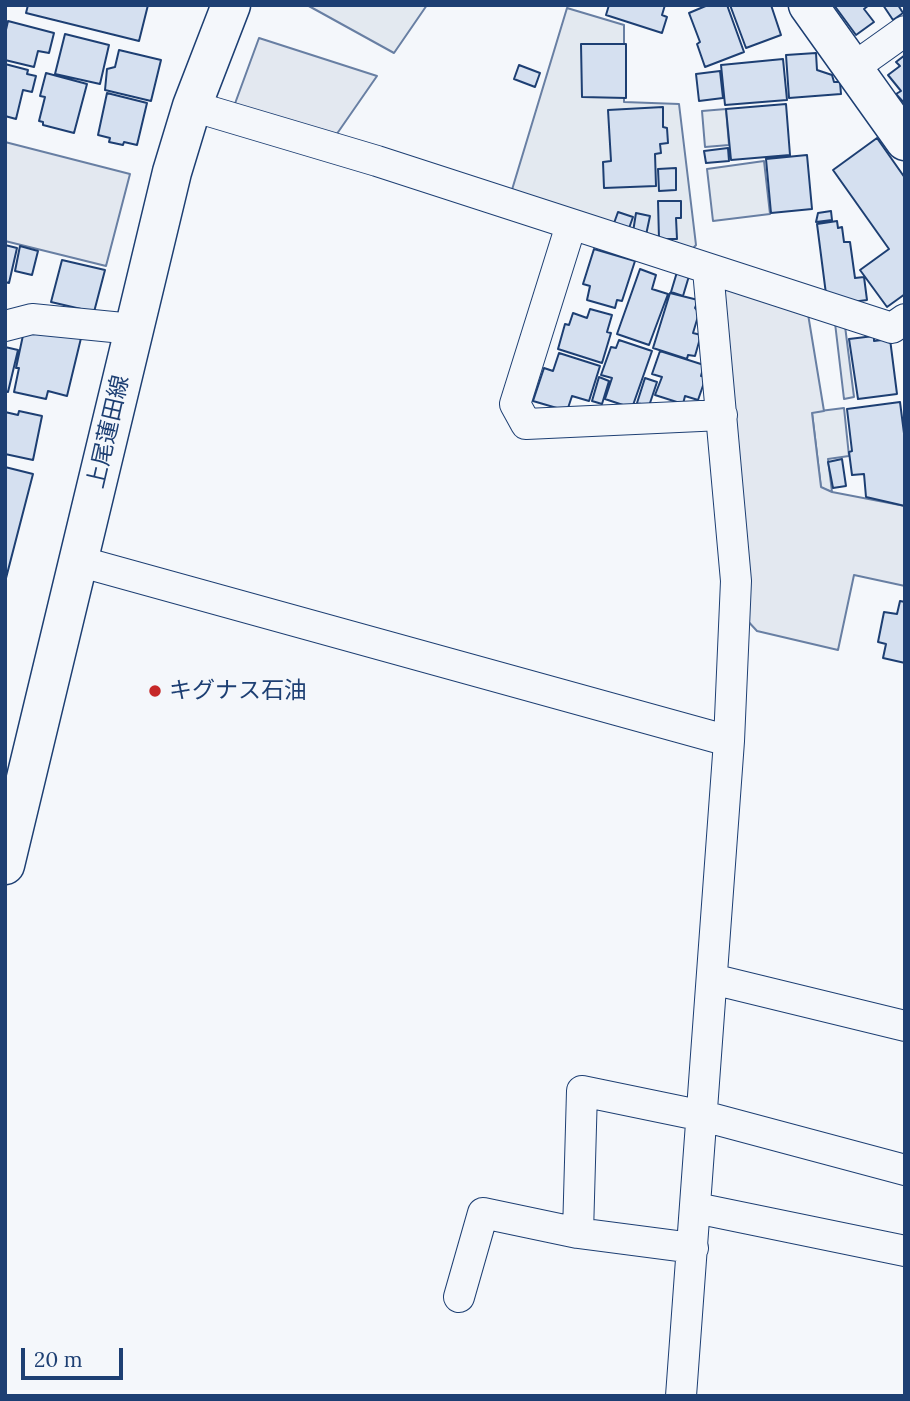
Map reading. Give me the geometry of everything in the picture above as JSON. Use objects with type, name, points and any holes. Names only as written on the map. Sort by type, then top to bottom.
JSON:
[{"type":"main road","name":"上尾蓮田線","points":[[5,864],[172,172],[192,106],[231,5]]},
{"type":"main road","points":[[808,5],[905,141]]},
{"type":"street","points":[[853,68],[905,30]]},
{"type":"street","points":[[192,106],[377,161],[892,328],[905,318]]},
{"type":"street","points":[[571,225],[514,404],[526,424],[722,415]]},
{"type":"street","points":[[681,1396],[729,741],[736,581],[708,270]]},
{"type":"street","points":[[5,326],[32,319],[133,329]]},
{"type":"street","points":[[78,561],[729,741]]},
{"type":"street","points":[[712,979],[905,1026]]},
{"type":"street","points":[[578,1233],[582,1091],[703,1116],[905,1170]]},
{"type":"street","points":[[696,1208],[905,1251]]},
{"type":"street","points":[[459,1297],[483,1213],[578,1233],[693,1248]]},
{"type":"shaded area","points":[[307,5],[427,5],[394,53]]},
{"type":"shaded area","points":[[567,8],[624,25],[624,102],[679,104],[696,245],[688,254],[511,193]]},
{"type":"shaded area","points":[[259,38],[377,76],[334,138],[233,109]]},
{"type":"shaded area","points":[[726,109],[729,145],[705,147],[702,111]]},
{"type":"shaded area","points":[[5,142],[130,174],[106,266],[5,241]]},
{"type":"shaded area","points":[[764,161],[770,214],[713,221],[707,169]]},
{"type":"shaded area","points":[[731,284],[808,314],[824,411],[812,413],[821,487],[832,492],[905,506],[905,586],[854,575],[838,650],[757,631],[745,618],[718,297]]},
{"type":"shaded area","points":[[835,323],[845,326],[854,397],[844,399]]},
{"type":"shaded area","points":[[844,408],[849,456],[828,459],[832,492],[821,488],[812,412]]},
{"type":"building","points":[[28,5],[148,5],[139,41],[26,13]]},
{"type":"building","points":[[609,5],[665,5],[662,15],[667,17],[662,33],[606,15]]},
{"type":"building","points":[[708,5],[727,5],[744,52],[705,67],[697,44],[700,42],[689,13]]},
{"type":"building","points":[[730,5],[771,5],[781,35],[746,48]]},
{"type":"building","points":[[834,5],[869,5],[864,9],[874,22],[856,35]]},
{"type":"building","points":[[883,5],[898,5],[903,13],[893,20]]},
{"type":"building","points":[[8,21],[54,33],[49,53],[38,51],[34,67],[5,60]]},
{"type":"building","points":[[65,34],[109,45],[100,84],[55,74]]},
{"type":"building","points":[[581,44],[626,44],[626,98],[582,97]]},
{"type":"building","points":[[119,50],[161,60],[151,101],[105,90],[107,69],[115,67]]},
{"type":"building","points":[[816,53],[817,70],[832,75],[834,82],[840,82],[841,94],[789,98],[786,55]]},
{"type":"building","points":[[905,55],[905,104],[896,94],[901,91],[888,75],[900,66],[896,62]]},
{"type":"building","points":[[783,59],[787,100],[725,105],[721,65]]},
{"type":"building","points":[[5,64],[28,70],[27,74],[36,76],[32,92],[23,90],[16,119],[5,116]]},
{"type":"building","points":[[519,65],[540,73],[535,87],[514,79]]},
{"type":"building","points":[[720,71],[723,98],[699,101],[696,74]]},
{"type":"building","points":[[46,73],[87,84],[74,133],[43,125],[43,122],[39,121],[45,97],[40,96]]},
{"type":"building","points":[[107,93],[147,103],[137,145],[109,142],[110,138],[98,135]]},
{"type":"building","points":[[786,104],[790,155],[731,160],[726,109]]},
{"type":"building","points":[[663,107],[663,127],[667,128],[668,143],[660,144],[661,153],[655,154],[656,186],[604,188],[603,162],[611,161],[608,110]]},
{"type":"building","points":[[877,138],[905,178],[905,294],[887,307],[860,270],[889,249],[833,170]]},
{"type":"building","points":[[728,148],[729,161],[706,163],[704,151]]},
{"type":"building","points":[[807,155],[812,209],[771,213],[766,159]]},
{"type":"building","points":[[676,168],[676,190],[659,191],[658,169]]},
{"type":"building","points":[[658,201],[681,201],[681,218],[676,218],[677,239],[659,239]]},
{"type":"building","points":[[831,211],[832,220],[816,222],[818,213]]},
{"type":"building","points":[[618,212],[633,217],[628,231],[613,226]]},
{"type":"building","points":[[636,213],[650,216],[646,235],[633,232]]},
{"type":"building","points":[[837,221],[838,228],[842,227],[844,242],[850,242],[855,278],[864,277],[867,300],[844,303],[826,294],[817,224]]},
{"type":"building","points":[[5,245],[17,248],[9,283],[5,282]]},
{"type":"building","points":[[20,246],[38,251],[32,275],[15,271]]},
{"type":"building","points":[[594,249],[635,261],[622,301],[617,300],[615,308],[587,300],[590,286],[583,284]]},
{"type":"building","points":[[62,260],[105,270],[94,312],[51,302]]},
{"type":"building","points":[[640,269],[656,275],[652,289],[668,294],[649,345],[617,334]]},
{"type":"building","points":[[677,272],[689,276],[683,296],[671,292]]},
{"type":"building","points":[[670,293],[698,300],[695,308],[699,313],[693,333],[701,335],[695,356],[688,355],[687,359],[653,348]]},
{"type":"building","points":[[590,309],[612,315],[607,332],[611,333],[602,363],[558,349],[565,324],[569,325],[573,313],[587,318]]},
{"type":"building","points":[[25,326],[82,334],[67,396],[48,391],[46,399],[14,392]]},
{"type":"building","points":[[874,336],[874,341],[890,339],[897,394],[858,399],[849,339]]},
{"type":"building","points":[[619,340],[652,351],[632,408],[605,399],[612,378],[601,375],[611,347],[616,348]]},
{"type":"building","points":[[5,347],[18,350],[8,392],[5,391]]},
{"type":"building","points":[[660,351],[704,365],[701,376],[706,377],[698,400],[685,396],[683,404],[655,395],[662,377],[652,374]]},
{"type":"building","points":[[559,353],[600,366],[589,401],[572,396],[567,411],[533,401],[544,368],[553,371]]},
{"type":"building","points":[[599,377],[609,381],[602,404],[592,401]]},
{"type":"building","points":[[645,378],[657,382],[649,406],[637,403]]},
{"type":"building","points":[[900,402],[905,441],[905,506],[866,497],[864,474],[852,475],[849,452],[852,451],[847,409]]},
{"type":"building","points":[[19,411],[42,416],[33,460],[5,454],[5,412],[18,415]]},
{"type":"building","points":[[842,459],[846,486],[833,488],[828,462]]},
{"type":"building","points":[[5,467],[33,474],[5,582]]},
{"type":"building","points":[[900,601],[905,602],[905,663],[883,658],[886,644],[878,642],[884,612],[897,614]]},
{"type":"place","name":"キグナス石油","points":[[155,691]]}]
